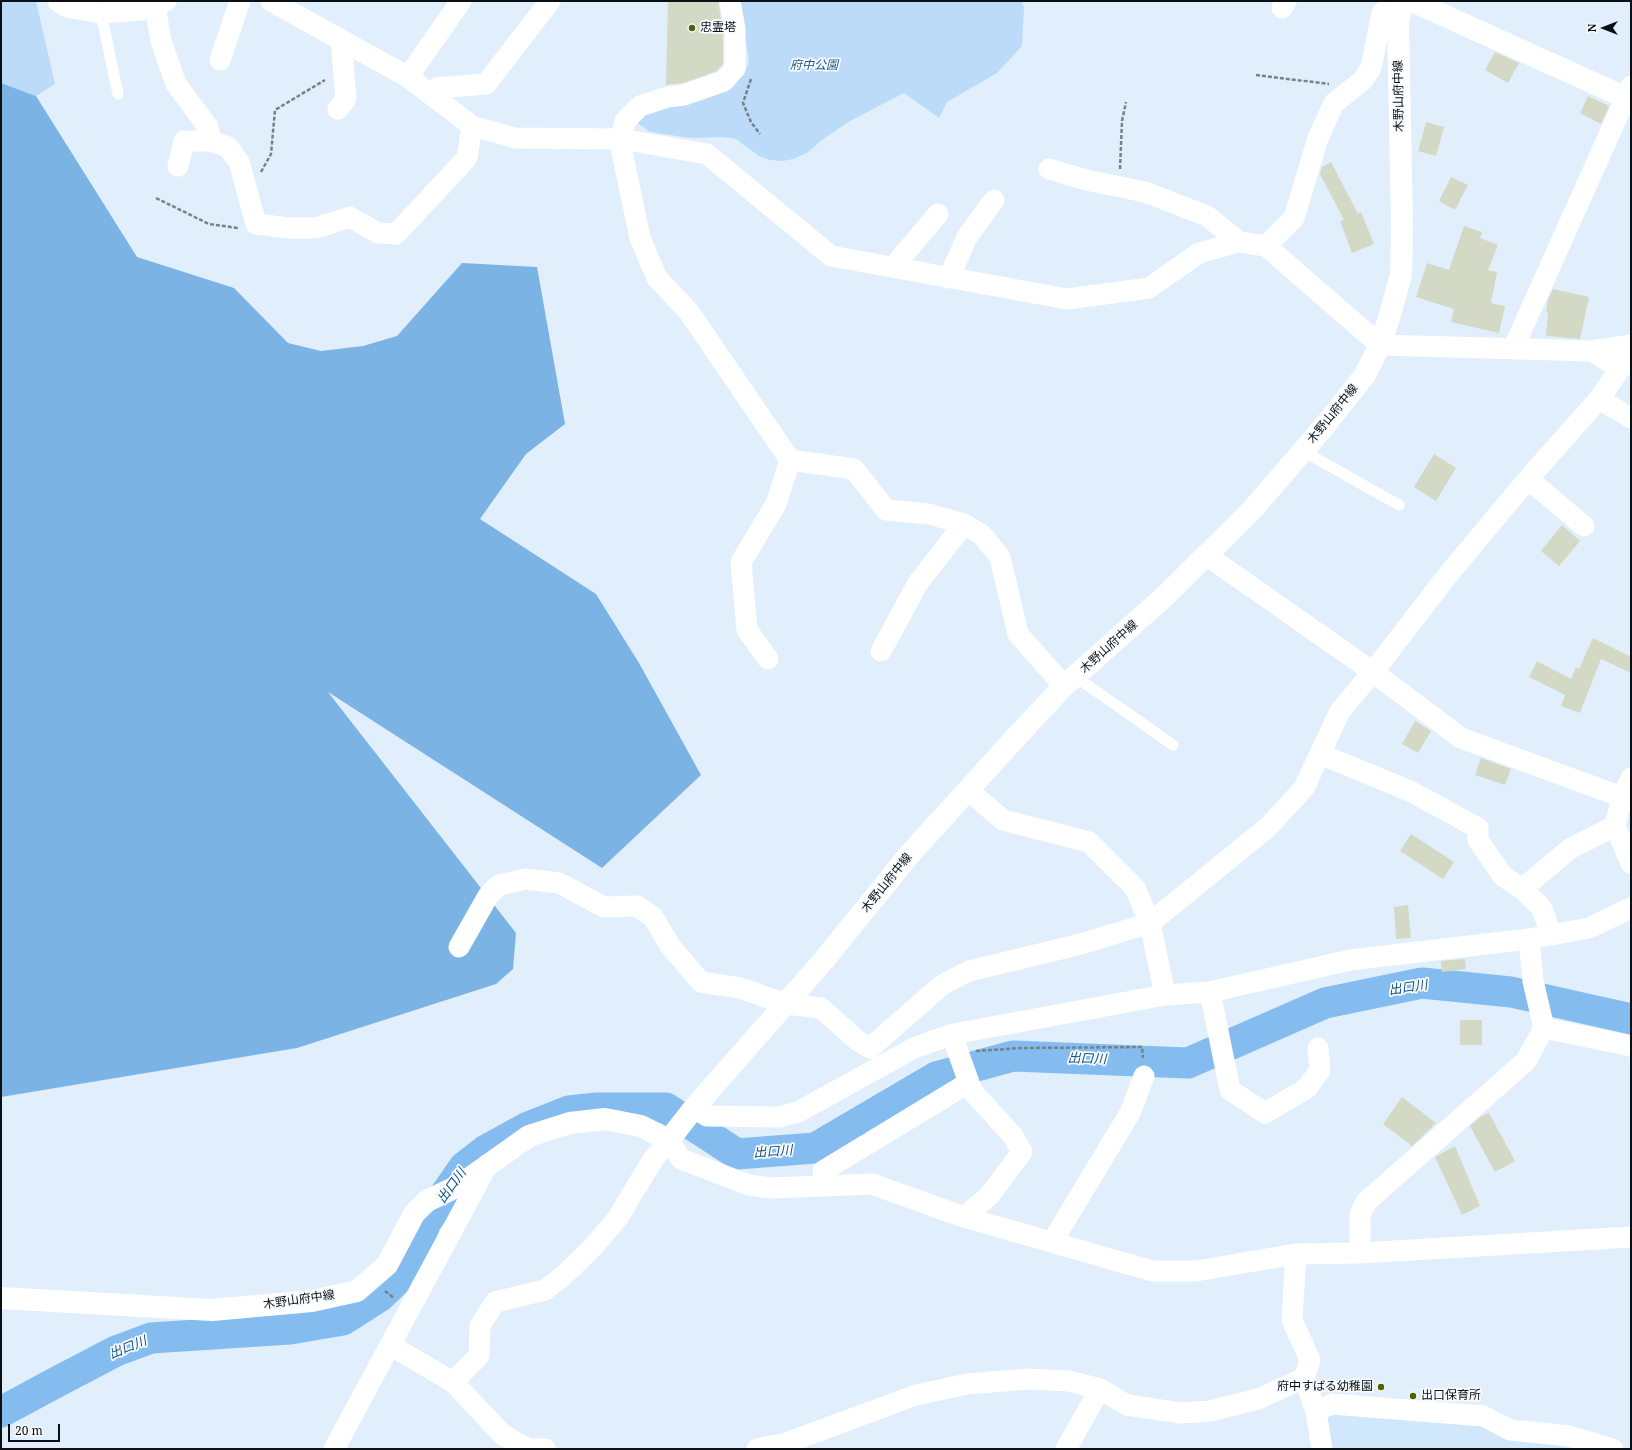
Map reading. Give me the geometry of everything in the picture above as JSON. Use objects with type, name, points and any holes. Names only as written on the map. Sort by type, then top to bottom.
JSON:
[{"type":"main road","name":"木野山府中線","points":[[1,1298],[212,1310],[312,1301],[358,1291],[387,1265],[414,1214],[427,1201],[460,1185],[529,1136],[570,1123],[605,1119],[641,1126],[671,1137],[694,1108],[824,960],[909,855],[968,790],[1070,681],[1164,596],[1252,510],[1327,423],[1365,375],[1380,345],[1390,318],[1401,275],[1402,227],[1398,24],[1402,1]]},
{"type":"main road","points":[[1412,1],[1629,95]]},
{"type":"street","points":[[58,1],[67,7],[101,13],[142,10],[160,3],[161,41],[176,84],[208,128],[211,141]]},
{"type":"street","points":[[220,60],[240,1]]},
{"type":"street","points":[[271,1],[408,77],[472,126],[515,138],[621,139],[707,154],[831,256],[1067,300],[1149,288],[1199,252],[1239,242],[1266,246],[1380,345],[1592,351],[1631,345]]},
{"type":"street","points":[[408,77],[461,1]]},
{"type":"street","points":[[432,96],[436,88],[486,84],[550,1]]},
{"type":"street","points":[[730,1],[735,29],[735,68],[724,81],[684,95],[668,97],[640,106],[624,121],[621,139],[622,152],[640,238],[657,278],[689,312],[790,460],[854,469],[886,510],[929,514],[964,524],[982,535],[1000,558],[1018,634],[1070,681]]},
{"type":"street","points":[[1266,246],[1294,218],[1318,138],[1334,103],[1362,81],[1371,68],[1382,13],[1397,1]]},
{"type":"street","points":[[338,109],[346,99],[341,40]]},
{"type":"street","points":[[1513,349],[1629,95]]},
{"type":"street","points":[[178,166],[184,141],[211,141],[228,147],[239,162],[256,224],[288,228],[316,228],[350,217],[378,233],[396,234],[467,158],[472,126]]},
{"type":"street","points":[[1049,169],[1086,180],[1145,192],[1207,216],[1239,242]]},
{"type":"street","points":[[949,278],[967,237],[994,200]]},
{"type":"street","points":[[893,267],[938,214]]},
{"type":"street","points":[[459,948],[488,896],[499,885],[526,879],[559,883],[604,907],[637,906],[654,917],[671,948],[701,982],[740,988],[786,1004],[822,1008],[858,1041],[870,1048],[942,985],[970,971],[1077,945],[1150,923],[1268,826],[1304,788],[1340,711],[1373,672],[1447,576],[1528,479],[1599,399],[1626,363],[1592,351]]},
{"type":"street","points":[[1599,399],[1631,418]]},
{"type":"street","points":[[768,659],[747,630],[741,562],[776,504],[790,460]]},
{"type":"street","points":[[1528,479],[1584,526]]},
{"type":"street","points":[[881,651],[918,583],[964,524]]},
{"type":"street","points":[[1206,555],[1373,672],[1461,738],[1622,797]]},
{"type":"street","points":[[1320,754],[1412,792],[1478,828],[1478,840],[1503,876],[1522,889],[1541,907],[1552,935]]},
{"type":"street","points":[[1631,778],[1622,797],[1615,826],[1631,863]]},
{"type":"street","points":[[968,790],[1003,820],[1089,842],[1135,888],[1150,923],[1165,995]]},
{"type":"street","points":[[1522,889],[1571,848],[1615,826]]},
{"type":"street","points":[[694,1108],[707,1116],[779,1117],[798,1112],[914,1048],[955,1043],[1165,995],[1210,992],[1350,960],[1529,939],[1589,928],[1631,908]]},
{"type":"street","points":[[1360,1253],[1360,1215],[1366,1202],[1526,1061],[1544,1028],[1533,981],[1529,939]]},
{"type":"street","points":[[1210,992],[1216,1028],[1230,1090],[1265,1113],[1307,1088],[1320,1070],[1318,1048]]},
{"type":"street","points":[[1544,1028],[1631,1046]]},
{"type":"street","points":[[955,1043],[972,1091],[1013,1136],[1022,1152],[989,1196],[964,1217]]},
{"type":"street","points":[[1052,1242],[1130,1113],[1144,1076]]},
{"type":"street","points":[[825,1186],[823,1171],[968,1083]]},
{"type":"street","points":[[453,1382],[479,1356],[480,1326],[495,1302],[545,1290],[563,1276],[592,1248],[617,1219],[652,1161],[671,1137],[681,1159],[749,1185],[771,1188],[872,1184],[964,1217],[1152,1271],[1196,1271],[1296,1254],[1360,1253],[1631,1237]]},
{"type":"street","points":[[334,1449],[488,1164]]},
{"type":"street","points":[[1296,1254],[1292,1320],[1310,1360],[1304,1378],[1316,1411],[1322,1449]]},
{"type":"street","points":[[390,1345],[453,1382],[503,1435],[528,1449],[545,1449]]},
{"type":"street","points":[[757,1449],[786,1443],[916,1394],[967,1384],[1028,1379],[1069,1381],[1100,1389],[1127,1405],[1181,1413],[1210,1411],[1258,1399],[1304,1378]]},
{"type":"street","points":[[1066,1449],[1100,1389]]},
{"type":"street","points":[[1316,1411],[1332,1404],[1483,1416],[1510,1430],[1569,1436],[1613,1449]]},
{"type":"lane","points":[[101,13],[118,94]]},
{"type":"lane","points":[[1303,451],[1399,505]]},
{"type":"lane","points":[[1070,681],[1173,745]]},
{"type":"path","points":[[701,28],[708,27]]},
{"type":"path","points":[[244,179],[260,174],[271,154],[276,110],[325,80],[328,73]]},
{"type":"path","points":[[1256,74],[1327,83],[1347,93]]},
{"type":"path","points":[[752,78],[743,102],[750,122],[760,134]]},
{"type":"path","points":[[1120,187],[1122,120],[1126,102]]},
{"type":"path","points":[[156,198],[209,224],[242,229],[255,219]]},
{"type":"path","points":[[955,1043],[1021,1048],[1142,1047]]},
{"type":"path","points":[[370,1280],[409,1309]]},
{"type":"shaded area","points":[[1,83],[36,96],[137,257],[234,288],[288,343],[321,351],[363,346],[397,336],[462,263],[537,267],[565,424],[526,454],[480,519],[596,594],[639,663],[701,775],[602,868],[328,692],[516,933],[513,969],[496,984],[297,1048],[1,1097]]},
{"type":"shaded area","points":[[1332,1404],[1510,1430],[1564,1447],[1579,1449],[1322,1449],[1316,1411]]},
{"type":"green space","points":[[1,1],[36,1],[55,84],[36,96],[1,83]]},
{"type":"green space","name":"府中公園","points":[[739,1],[1021,1],[1024,7],[1022,46],[997,73],[947,102],[939,118],[904,93],[850,121],[823,139],[807,153],[793,159],[783,161],[770,160],[759,156],[736,139],[723,137],[690,138],[650,132],[636,122],[648,112],[734,83],[744,75],[749,61]]},
{"type":"building","points":[[668,1],[718,1],[723,30],[723,64],[717,71],[683,83],[666,85]]},
{"type":"building","points":[[1495,52],[1519,63],[1508,83],[1485,70]]},
{"type":"building","points":[[1588,96],[1609,106],[1601,124],[1580,113]]},
{"type":"building","points":[[1426,122],[1444,127],[1436,156],[1418,151]]},
{"type":"building","points":[[1331,162],[1358,214],[1361,212],[1374,244],[1352,253],[1340,221],[1344,220],[1320,174],[1322,167]]},
{"type":"building","points":[[1451,177],[1468,185],[1455,210],[1439,201]]},
{"type":"building","points":[[1464,226],[1482,232],[1480,238],[1498,245],[1488,270],[1497,272],[1491,303],[1505,306],[1499,333],[1451,322],[1454,309],[1416,297],[1427,263],[1449,270]]},
{"type":"building","points":[[1553,289],[1589,297],[1580,339],[1546,336],[1548,312],[1546,311],[1548,300]]},
{"type":"building","points":[[1434,454],[1456,468],[1436,501],[1414,487]]},
{"type":"building","points":[[1562,525],[1580,541],[1559,566],[1541,551]]},
{"type":"building","points":[[1593,638],[1631,657],[1631,673],[1601,659],[1580,713],[1561,706],[1565,695],[1529,677],[1537,661],[1571,679],[1576,667],[1579,669]]},
{"type":"building","points":[[1415,721],[1431,731],[1418,753],[1402,744]]},
{"type":"building","points":[[1481,758],[1511,769],[1505,785],[1475,775]]},
{"type":"building","points":[[1411,834],[1454,862],[1443,879],[1400,851]]},
{"type":"building","points":[[1408,905],[1411,938],[1396,939],[1394,907]]},
{"type":"building","points":[[1465,959],[1466,969],[1442,972],[1441,961]]},
{"type":"building","points":[[1460,1020],[1482,1020],[1482,1045],[1460,1045]]},
{"type":"building","points":[[1402,1097],[1436,1123],[1412,1146],[1383,1124]]},
{"type":"building","points":[[1489,1113],[1515,1161],[1495,1172],[1470,1126],[1480,1117]]},
{"type":"building","points":[[1455,1146],[1480,1206],[1462,1215],[1435,1157]]},
{"type":"waterway","name":"出口川","points":[[1,1412],[116,1351],[151,1338],[290,1329],[343,1320],[379,1297],[401,1276],[412,1260],[426,1222],[464,1167],[486,1150],[526,1128],[569,1111],[597,1108],[666,1108],[737,1154],[815,1148],[936,1077],[1013,1056],[1188,1063],[1325,1003],[1422,983],[1511,992],[1631,1019]]},
{"type":"place","name":"忠霊塔","points":[[692,28]]},
{"type":"place","name":"府中すばる幼稚園","points":[[1381,1387]]},
{"type":"place","name":"出口保育所","points":[[1413,1396]]}]
